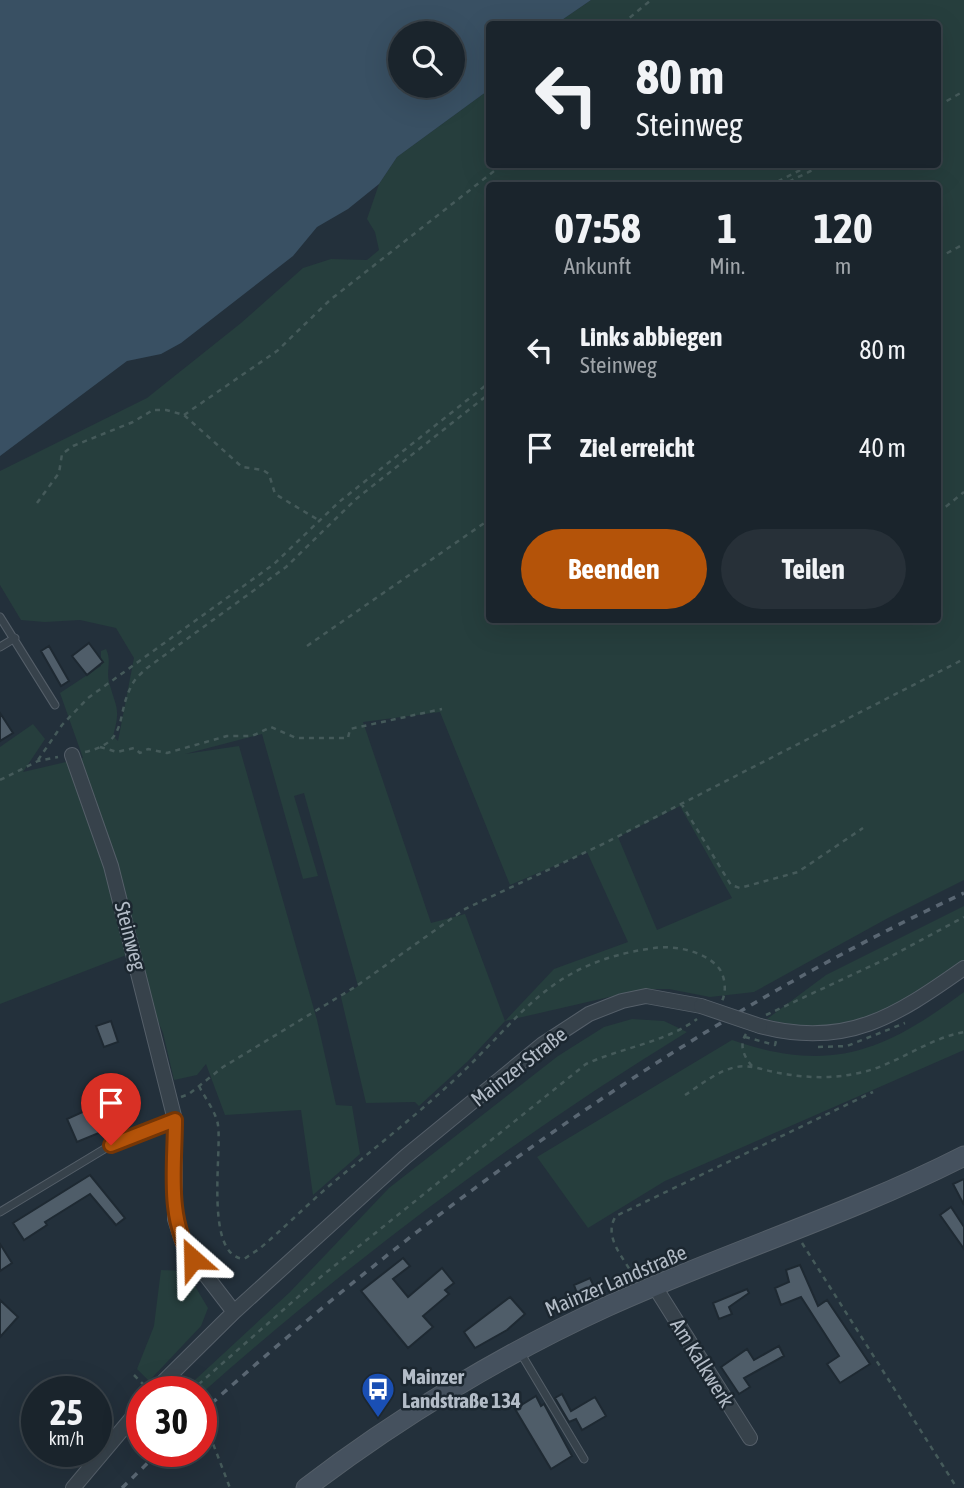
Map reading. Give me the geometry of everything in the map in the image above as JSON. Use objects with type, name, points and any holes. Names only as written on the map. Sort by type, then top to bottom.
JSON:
[{"type":"main road","name":"Mainzer Landstraße","points":[[306,1488],[387,1432],[520,1351],[578,1320],[845,1212],[964,1156]]},
{"type":"street","name":"Steinweg","points":[[72,755],[111,866],[175,1120],[175,1219],[184,1247],[234,1312]]},
{"type":"street","name":"Mainzer Straße","points":[[163,1376],[405,1157],[543,1044],[577,1022],[622,1001],[646,996],[707,1008],[757,1026],[805,1035],[867,1026],[913,1004],[964,968]]},
{"type":"street","name":"Am Kalkwerk","points":[[648,1290],[750,1438]]},
{"type":"street","points":[[74,1488],[126,1425]]},
{"type":"lane","points":[[0,617],[55,705]]},
{"type":"lane","points":[[0,647],[15,638]]},
{"type":"lane","points":[[0,1212],[111,1145],[175,1120]]},
{"type":"lane","points":[[520,1351],[584,1459]]},
{"type":"path","points":[[626,21],[651,0]]},
{"type":"path","points":[[941,104],[964,92]]},
{"type":"path","points":[[184,415],[277,351],[330,300],[498,168]]},
{"type":"path","points":[[777,182],[804,168]]},
{"type":"path","points":[[788,182],[817,168]]},
{"type":"path","points":[[941,256],[964,244]]},
{"type":"path","points":[[38,761],[62,725],[83,703],[274,564],[339,502],[486,385]]},
{"type":"path","points":[[0,779],[38,761],[100,747],[117,735],[132,682],[147,668],[286,566],[356,499],[486,396]]},
{"type":"path","points":[[37,503],[59,472],[62,454],[73,446],[133,422],[153,410],[184,415],[228,458],[242,467],[263,470],[269,474],[275,494],[320,521]]},
{"type":"path","points":[[941,511],[964,492]]},
{"type":"path","points":[[307,646],[486,522]]},
{"type":"path","points":[[170,1100],[189,1094],[223,1068],[363,981],[465,909],[964,659]]},
{"type":"path","points":[[100,747],[117,752],[134,748],[140,753],[148,749],[167,753],[227,736],[252,736],[271,727],[296,738],[348,738],[350,729],[442,709]]},
{"type":"path","points":[[681,803],[731,885],[740,888],[797,872],[863,828]]},
{"type":"path","points":[[744,1036],[757,1026],[766,1014],[886,958],[964,916]]},
{"type":"path","points":[[199,1086],[218,1122],[220,1165],[217,1205],[224,1245],[233,1256],[244,1259],[453,1082],[523,1009],[556,982],[591,962],[652,948],[687,950],[713,962],[722,972],[724,999],[707,1008],[678,1032],[614,1051],[586,1064],[323,1275],[208,1376]]},
{"type":"path","points":[[685,1095],[723,1071],[738,1066],[828,1079],[880,1068],[942,1037],[964,1032]]},
{"type":"path","points":[[744,1036],[775,1045]]},
{"type":"path","points":[[744,1036],[746,1059],[754,1068]]},
{"type":"path","points":[[648,1290],[611,1235],[611,1223],[616,1216],[873,1092]]},
{"type":"path","points":[[802,1243],[957,1488]]},
{"type":"path","points":[[217,1454],[230,1488]]},
{"type":"green space","points":[[591,0],[964,0],[964,880],[888,918],[754,992],[710,997],[669,989],[644,989],[505,1021],[468,1061],[419,1106],[415,1102],[366,1103],[341,997],[358,986],[304,793],[294,796],[318,876],[303,879],[262,734],[185,754],[239,746],[317,1020],[336,1105],[352,1106],[360,1154],[313,1195],[301,1110],[225,1115],[206,1064],[197,1075],[174,1080],[163,1033],[129,954],[0,1004],[0,747],[33,724],[45,739],[23,772],[83,758],[60,693],[101,666],[101,651],[106,649],[109,658],[109,682],[117,713],[113,736],[118,741],[134,658],[116,628],[80,620],[21,620],[0,585],[0,471],[147,398],[241,323],[303,268],[331,259],[367,260],[379,250],[375,232],[367,219],[379,184],[397,157],[486,92],[486,168],[941,168],[941,21],[560,21]],"holes":[[[440,712],[510,885],[587,852],[628,942],[554,969],[505,1021],[465,914],[431,923],[363,722]],[[680,806],[732,898],[657,930],[618,837]]]},
{"type":"green space","points":[[964,906],[964,961],[918,992],[872,1015],[847,1022],[822,1026],[795,1025],[767,1019],[826,975]]},
{"type":"green space","points":[[964,992],[964,1050],[665,1181],[588,1228],[537,1157],[732,1040],[798,1055],[827,1056],[854,1051],[881,1043],[908,1030]]},
{"type":"green space","points":[[632,1019],[664,1021],[687,1032],[559,1114],[436,1202],[317,1295],[217,1380],[217,1376],[199,1376],[290,1292],[389,1188],[558,1056],[604,1027]]},
{"type":"green space","points":[[161,1270],[186,1271],[208,1308],[201,1326],[154,1376],[144,1376],[137,1369],[154,1326]]},
{"type":"water","points":[[0,0],[591,0],[560,21],[486,21],[486,92],[397,157],[379,184],[348,209],[317,227],[293,256],[181,343],[161,354],[127,361],[0,456]]},
{"type":"building","points":[[89,643],[103,662],[87,675],[72,656]]},
{"type":"building","points":[[49,646],[69,681],[61,686],[41,651]]},
{"type":"building","points":[[0,713],[13,733],[0,741]]},
{"type":"building","points":[[111,1021],[118,1042],[104,1047],[96,1026]]},
{"type":"building","points":[[100,1104],[111,1128],[77,1142],[67,1119]]},
{"type":"building","points":[[90,1175],[125,1218],[116,1225],[90,1194],[45,1222],[47,1225],[24,1240],[13,1223]]},
{"type":"building","points":[[964,1179],[964,1205],[953,1184]]},
{"type":"building","points":[[951,1207],[964,1227],[964,1249],[940,1215]]},
{"type":"building","points":[[0,1244],[12,1263],[0,1271]]},
{"type":"building","points":[[403,1258],[410,1266],[393,1279],[408,1297],[442,1268],[454,1283],[445,1290],[449,1294],[423,1316],[433,1327],[408,1348],[361,1291]]},
{"type":"building","points":[[800,1265],[818,1306],[827,1300],[870,1364],[840,1383],[827,1364],[839,1356],[801,1297],[781,1305],[775,1288],[789,1282],[786,1270]]},
{"type":"building","points":[[590,1278],[597,1293],[580,1301],[574,1285]]},
{"type":"building","points":[[747,1289],[749,1293],[729,1307],[732,1314],[719,1319],[713,1303]]},
{"type":"building","points":[[510,1297],[525,1314],[507,1330],[475,1348],[464,1332]]},
{"type":"building","points":[[0,1300],[18,1317],[0,1337]]},
{"type":"building","points":[[779,1346],[784,1356],[744,1378],[750,1387],[739,1394],[721,1367],[747,1349],[754,1360]]},
{"type":"building","points":[[562,1394],[571,1411],[595,1397],[606,1416],[582,1430],[576,1419],[569,1422],[555,1398]]},
{"type":"building","points":[[536,1396],[541,1406],[544,1404],[572,1456],[551,1469],[515,1409]]},
{"type":"railway","points":[[217,1399],[376,1264],[563,1125],[661,1060],[760,1000],[861,944],[964,893]]},
{"type":"railway","points":[[122,1488],[144,1467]]},
{"type":"place","name":"Mainzer Landstraße 134","points":[[378,1419]]},
{"type":"route","points":[[111,1145],[175,1120],[175,1219],[184,1247],[193,1259]]}]
